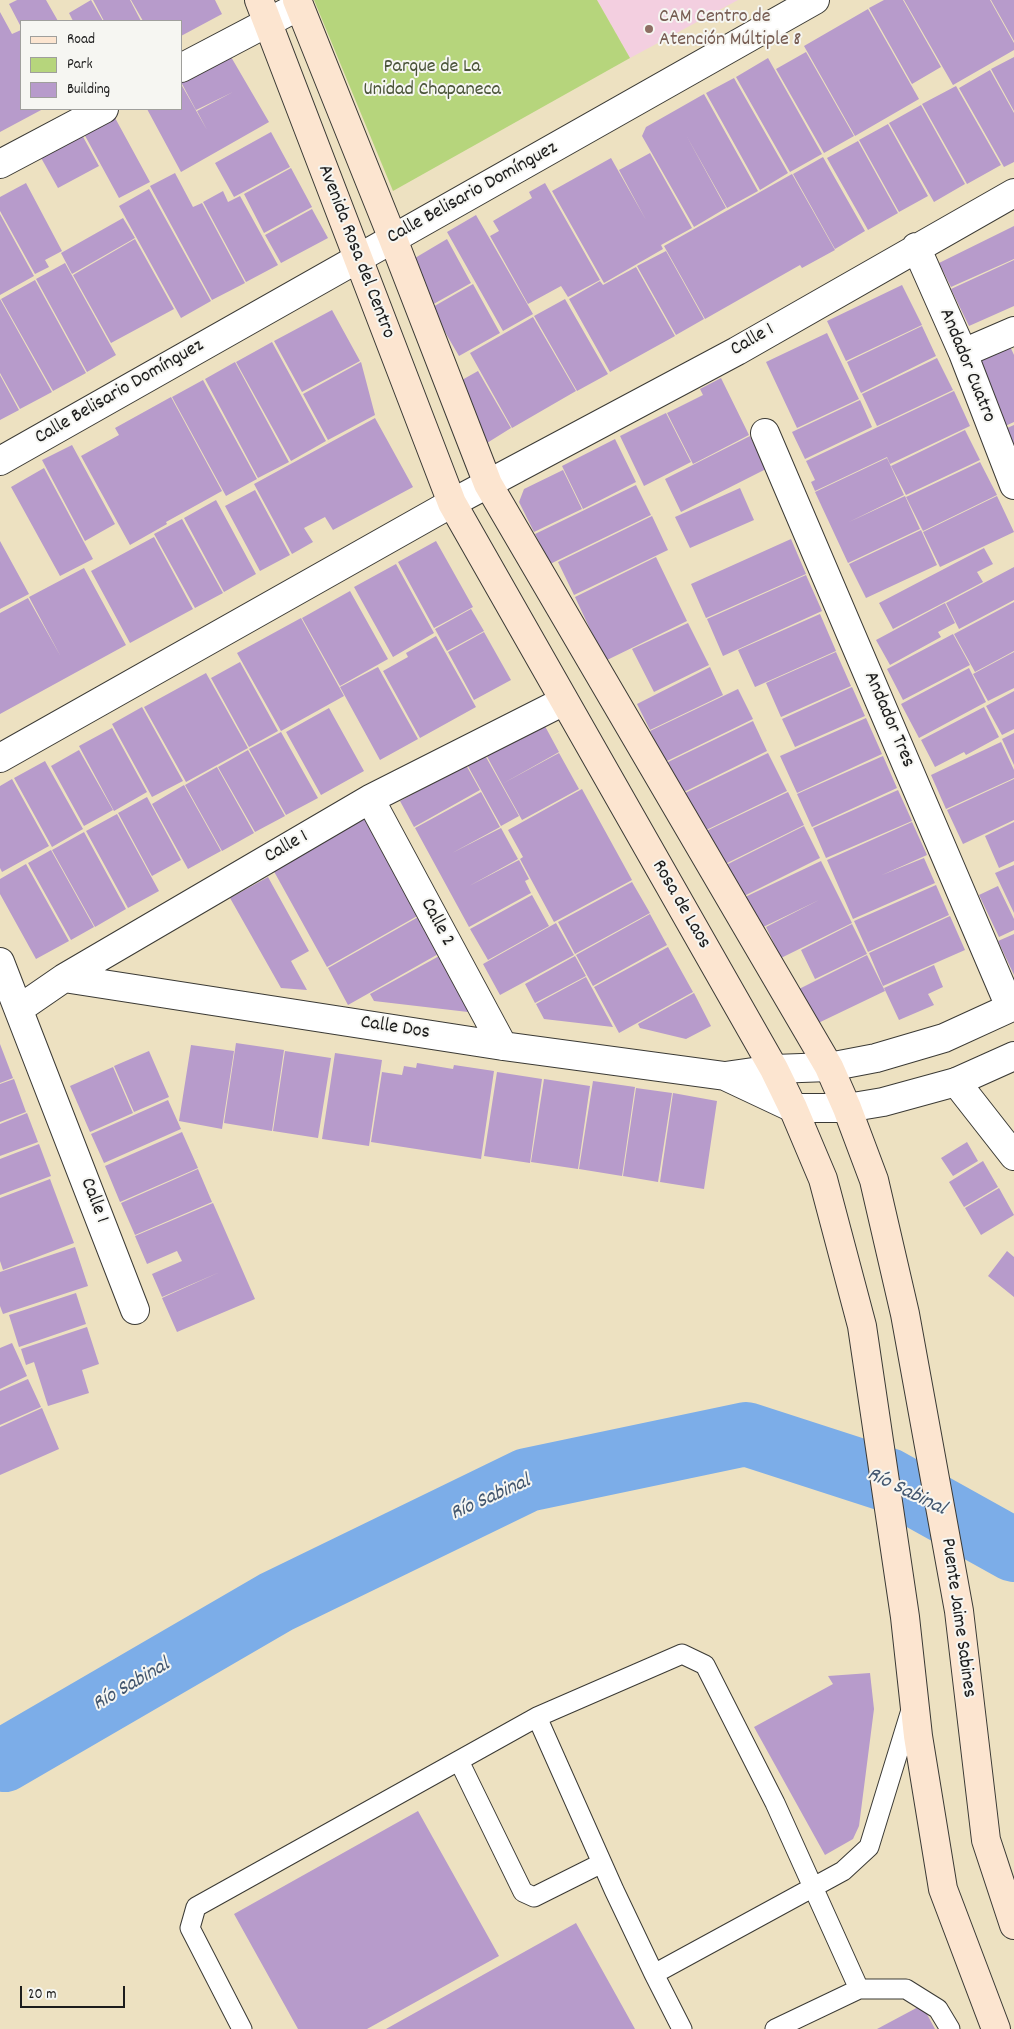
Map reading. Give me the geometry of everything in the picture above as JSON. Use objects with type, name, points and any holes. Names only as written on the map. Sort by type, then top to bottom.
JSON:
[{"type":"main road","name":"Avenida Rosa del Centro","points":[[298,3],[393,239],[488,484]]},
{"type":"main road","name":"Avenida Rosa del Centro","points":[[263,12],[452,503]]},
{"type":"main road","points":[[488,484],[830,1067]]},
{"type":"main road","name":"Rosa de Laos","points":[[452,503],[774,1069],[823,1179],[862,1326],[905,1617],[914,1700]]},
{"type":"main road","name":"Puente Jaime Sabines","points":[[830,1067],[874,1180],[905,1314],[959,1611],[986,1840],[1014,1925]]},
{"type":"main road","points":[[914,1700],[943,1889],[996,2029]]},
{"type":"street","name":"Calle Belisario Domínguez","points":[[0,461],[393,239],[778,10],[815,0]]},
{"type":"street","points":[[182,67],[263,12],[298,3]]},
{"type":"street","points":[[0,164],[102,110]]},
{"type":"street","name":"Calle 1","points":[[452,503],[737,351],[1014,193]]},
{"type":"street","name":"Andador Cuatro","points":[[916,248],[962,353],[1014,485]]},
{"type":"street","points":[[962,353],[1014,331]]},
{"type":"street","name":"Andador Tres","points":[[765,433],[1012,1007]]},
{"type":"street","points":[[0,758],[452,503]]},
{"type":"street","name":"Calle 1","points":[[19,1009],[64,978],[370,799],[564,701]]},
{"type":"street","name":"Calle 2","points":[[370,799],[503,1046]]},
{"type":"street","name":"Calle 1","points":[[0,962],[135,1310]]},
{"type":"street","name":"Calle Dos","points":[[64,978],[503,1046],[725,1076],[774,1069],[830,1067],[876,1058],[944,1038],[1012,1007]]},
{"type":"street","points":[[793,1108],[847,1108],[883,1102],[956,1082],[1014,1056]]},
{"type":"street","name":"Calle Dos","points":[[725,1076],[793,1108]]},
{"type":"street","points":[[956,1082],[1014,1156]]},
{"type":"lane","points":[[242,2029],[190,1928],[196,1907],[537,1717],[682,1654],[705,1665],[775,1803],[859,1989]]},
{"type":"lane","points":[[654,1974],[843,1871],[869,1847],[914,1700]]},
{"type":"lane","points":[[537,1717],[602,1863],[682,2029]]},
{"type":"lane","points":[[459,1761],[523,1892],[534,1897],[602,1863]]},
{"type":"lane","points":[[775,2029],[859,1989],[906,1989],[938,2009],[950,2029]]},
{"type":"shaded area","name":"CAM Centro de Atención Múltiple 8","points":[[597,0],[738,0],[630,58]]},
{"type":"green space","name":"Parque de La Unidad Chapaneca","points":[[314,0],[597,0],[630,58],[393,191]]},
{"type":"building","points":[[17,0],[46,0],[57,20],[20,20],[20,25],[9,4]]},
{"type":"building","points":[[91,0],[102,20],[72,20],[69,13]]},
{"type":"building","points":[[93,0],[130,0],[140,20],[103,20]]},
{"type":"building","points":[[131,0],[215,0],[222,14],[182,35],[182,20],[142,20]]},
{"type":"building","points":[[884,0],[903,0],[941,67],[912,84],[869,8]]},
{"type":"building","points":[[904,0],[990,0],[1014,43],[1014,50],[953,85]]},
{"type":"building","points":[[991,0],[1014,0],[1014,41]]},
{"type":"building","points":[[868,9],[919,99],[855,136],[804,46]]},
{"type":"building","points":[[0,12],[12,34],[20,30],[20,110],[41,110],[0,132]]},
{"type":"building","points":[[227,50],[269,122],[181,172],[148,110],[182,110],[182,86],[207,130],[197,111],[233,92],[196,110],[182,84],[182,74]]},
{"type":"building","points":[[806,52],[854,136],[824,153],[776,69]]},
{"type":"building","points":[[1014,57],[1014,111],[991,69]]},
{"type":"building","points":[[768,58],[822,154],[790,172],[736,77]]},
{"type":"building","points":[[990,70],[1014,113],[1014,162],[1004,167],[959,88]]},
{"type":"building","points":[[734,78],[788,173],[760,190],[706,93]]},
{"type":"building","points":[[956,86],[1001,165],[967,184],[922,104]]},
{"type":"building","points":[[704,94],[758,191],[727,208],[686,135],[726,208],[694,227],[642,136],[646,127]]},
{"type":"building","points":[[921,105],[965,184],[934,202],[889,123]]},
{"type":"building","points":[[114,116],[150,182],[119,198],[83,132]]},
{"type":"building","points":[[888,124],[928,196],[899,212],[859,140]]},
{"type":"building","points":[[271,132],[290,167],[234,197],[215,163]]},
{"type":"building","points":[[81,133],[99,166],[58,188],[40,156]]},
{"type":"building","points":[[858,141],[898,213],[868,230],[827,158]]},
{"type":"building","points":[[650,153],[692,228],[661,245],[663,249],[604,283],[552,191],[611,158],[646,220],[619,170]]},
{"type":"building","points":[[823,157],[865,231],[835,249],[793,174]]},
{"type":"building","points":[[291,168],[312,207],[264,233],[244,194]]},
{"type":"building","points":[[175,173],[193,207],[202,203],[245,283],[212,300],[150,186]]},
{"type":"building","points":[[792,174],[835,250],[802,268],[800,265],[705,319],[664,246]]},
{"type":"building","points":[[26,183],[62,251],[45,260],[49,267],[35,274],[0,211],[0,197]]},
{"type":"building","points":[[545,183],[600,280],[568,297],[561,286],[528,304],[490,236],[499,231],[493,221],[532,198],[529,192]]},
{"type":"building","points":[[149,189],[211,301],[181,318],[119,206]]},
{"type":"building","points":[[223,191],[228,202],[240,196],[278,265],[246,282],[203,202]]},
{"type":"building","points":[[312,209],[328,238],[281,263],[265,235]]},
{"type":"building","points":[[0,214],[34,276],[0,295]]},
{"type":"building","points":[[476,215],[533,314],[503,331],[447,232]]},
{"type":"building","points":[[123,218],[135,238],[72,274],[61,253]]},
{"type":"building","points":[[1014,226],[1014,259],[951,287],[939,263]]},
{"type":"building","points":[[135,239],[174,309],[111,343],[73,275]]},
{"type":"building","points":[[447,239],[471,283],[430,306],[415,258]]},
{"type":"building","points":[[666,251],[704,319],[676,335],[637,266]]},
{"type":"building","points":[[1014,260],[1014,306],[969,326],[951,289]]},
{"type":"building","points":[[65,263],[116,355],[87,372],[36,279]]},
{"type":"building","points":[[636,267],[675,336],[610,372],[569,299],[600,281],[603,285]]},
{"type":"building","points":[[35,280],[86,373],[53,391],[1,299]]},
{"type":"building","points":[[473,284],[500,333],[459,356],[431,308]]},
{"type":"building","points":[[902,285],[922,325],[846,361],[827,321]]},
{"type":"building","points":[[0,299],[52,392],[20,409],[0,373]]},
{"type":"building","points":[[565,299],[608,374],[577,391],[534,316]]},
{"type":"building","points":[[332,310],[360,361],[302,392],[274,341]]},
{"type":"building","points":[[533,317],[576,391],[512,428],[470,353]]},
{"type":"building","points":[[922,326],[936,356],[861,393],[847,362]]},
{"type":"building","points":[[827,333],[859,399],[797,428],[766,362]]},
{"type":"building","points":[[1007,340],[1014,355],[1014,422],[1003,427],[971,356]]},
{"type":"building","points":[[272,342],[326,441],[291,461],[236,362]]},
{"type":"building","points":[[937,358],[953,390],[877,426],[862,394]]},
{"type":"building","points":[[235,362],[289,462],[258,478],[205,379]]},
{"type":"building","points":[[361,362],[375,415],[328,440],[303,394]]},
{"type":"building","points":[[478,371],[511,428],[487,443],[453,385]]},
{"type":"building","points":[[0,375],[19,410],[0,420]]},
{"type":"building","points":[[721,378],[749,435],[693,464],[667,413],[703,395],[700,389]]},
{"type":"building","points":[[203,380],[257,479],[226,496],[172,397]]},
{"type":"building","points":[[954,391],[970,426],[890,464],[887,457],[815,491],[811,482],[815,480],[806,461]]},
{"type":"building","points":[[171,397],[222,491],[166,522],[167,524],[130,545],[81,456],[119,435],[115,428]]},
{"type":"building","points":[[860,400],[872,427],[805,459],[792,432]]},
{"type":"building","points":[[666,413],[691,462],[644,486],[620,436]]},
{"type":"building","points":[[375,418],[413,487],[333,530],[325,517],[304,528],[313,542],[292,554],[254,484]]},
{"type":"building","points":[[1014,425],[1014,463],[1000,431]]},
{"type":"building","points":[[965,430],[980,460],[906,495],[891,466]]},
{"type":"building","points":[[750,436],[766,469],[681,512],[665,479]]},
{"type":"building","points":[[615,439],[636,482],[583,509],[562,466]]},
{"type":"building","points":[[72,445],[115,524],[85,541],[42,460]]},
{"type":"building","points":[[887,458],[904,495],[849,522],[905,496],[920,529],[848,563],[815,492]]},
{"type":"building","points":[[980,462],[997,495],[923,531],[906,497]]},
{"type":"building","points":[[44,468],[93,559],[60,576],[11,487]]},
{"type":"building","points":[[563,470],[582,509],[534,532],[519,502],[524,489]]},
{"type":"building","points":[[636,485],[651,515],[550,564],[535,534]]},
{"type":"building","points":[[740,488],[754,520],[690,548],[675,517]]},
{"type":"building","points":[[255,490],[290,555],[260,571],[225,506]]},
{"type":"building","points":[[997,496],[1014,532],[940,567],[923,532]]},
{"type":"building","points":[[216,500],[256,574],[224,592],[184,518]]},
{"type":"building","points":[[652,516],[668,550],[574,595],[558,562]]},
{"type":"building","points":[[182,519],[223,593],[195,608],[154,534]]},
{"type":"building","points":[[921,530],[937,565],[866,598],[849,564]]},
{"type":"building","points":[[154,537],[193,609],[130,643],[91,571]]},
{"type":"building","points":[[791,539],[806,574],[706,618],[691,584]]},
{"type":"building","points":[[0,541],[29,594],[0,609]]},
{"type":"building","points":[[436,541],[473,607],[434,628],[398,562]]},
{"type":"building","points":[[984,548],[993,564],[977,572],[983,582],[893,629],[879,603]]},
{"type":"building","points":[[656,557],[687,621],[605,661],[575,597]]},
{"type":"building","points":[[396,564],[434,633],[393,657],[354,587]]},
{"type":"building","points":[[1014,567],[1014,600],[959,629],[946,603]]},
{"type":"building","points":[[84,568],[126,645],[0,714],[0,613],[28,598],[61,657],[29,597]]},
{"type":"building","points":[[806,575],[822,611],[723,656],[707,619]]},
{"type":"building","points":[[350,591],[388,659],[340,686],[302,618]]},
{"type":"building","points":[[1014,602],[1014,651],[975,672],[954,634]]},
{"type":"building","points":[[945,603],[955,623],[938,632],[941,637],[890,665],[876,640]]},
{"type":"building","points":[[471,609],[484,631],[447,651],[435,629]]},
{"type":"building","points":[[820,614],[836,651],[755,687],[738,650]]},
{"type":"building","points":[[301,618],[344,696],[281,731],[237,653]]},
{"type":"building","points":[[688,623],[709,665],[654,692],[632,649]]},
{"type":"building","points":[[484,632],[511,680],[474,700],[448,652]]},
{"type":"building","points":[[953,634],[970,665],[903,700],[887,669]]},
{"type":"building","points":[[436,636],[476,707],[420,738],[383,671],[408,657],[406,653]]},
{"type":"building","points":[[836,652],[851,686],[781,717],[766,683]]},
{"type":"building","points":[[1014,652],[1014,688],[988,701],[973,674]]},
{"type":"building","points":[[240,662],[278,731],[249,747],[211,678]]},
{"type":"building","points":[[378,667],[418,739],[380,760],[340,687]]},
{"type":"building","points":[[710,667],[723,695],[650,730],[637,704]]},
{"type":"building","points":[[969,668],[986,702],[919,738],[901,704]]},
{"type":"building","points":[[206,673],[248,748],[186,782],[144,707]]},
{"type":"building","points":[[852,687],[865,716],[795,747],[782,719]]},
{"type":"building","points":[[738,689],[753,719],[665,762],[650,731]]},
{"type":"building","points":[[1014,691],[1014,729],[1002,735],[986,706]]},
{"type":"building","points":[[142,707],[183,781],[152,797],[112,724]]},
{"type":"building","points":[[984,707],[999,737],[966,755],[964,752],[935,767],[921,740]]},
{"type":"building","points":[[329,708],[364,771],[321,795],[286,732]]},
{"type":"building","points":[[540,717],[559,752],[502,784],[483,749]]},
{"type":"building","points":[[866,718],[882,754],[797,793],[780,756]]},
{"type":"building","points":[[753,721],[767,751],[680,794],[666,763]]},
{"type":"building","points":[[112,728],[147,792],[114,811],[79,746]]},
{"type":"building","points":[[281,732],[318,798],[286,815],[249,749]]},
{"type":"building","points":[[1014,733],[1014,765],[1002,739]]},
{"type":"building","points":[[1001,742],[1014,770],[1014,778],[946,809],[931,775]]},
{"type":"building","points":[[79,750],[113,810],[84,826],[51,766]]},
{"type":"building","points":[[248,750],[285,816],[255,832],[218,767]]},
{"type":"building","points":[[482,750],[519,816],[501,826],[464,759]]},
{"type":"building","points":[[559,753],[579,789],[522,820],[502,784]]},
{"type":"building","points":[[768,753],[787,791],[700,833],[681,795]]},
{"type":"building","points":[[883,756],[897,788],[812,827],[797,794]]},
{"type":"building","points":[[45,761],[83,829],[52,847],[14,778]]},
{"type":"building","points":[[466,765],[480,790],[414,827],[400,801]]},
{"type":"building","points":[[217,767],[254,833],[222,851],[185,785]]},
{"type":"building","points":[[12,779],[49,846],[2,872],[0,868],[0,786]]},
{"type":"building","points":[[1014,779],[1014,820],[963,844],[947,810]]},
{"type":"building","points":[[184,785],[221,851],[188,869],[152,804]]},
{"type":"building","points":[[582,789],[632,880],[554,922],[520,859],[523,857],[508,830]]},
{"type":"building","points":[[898,790],[912,821],[826,858],[813,828]]},
{"type":"building","points":[[481,792],[500,827],[452,853],[501,828],[518,859],[469,886],[519,860],[529,879],[525,881],[531,893],[469,927],[415,828]]},
{"type":"building","points":[[788,792],[804,825],[717,868],[700,834]]},
{"type":"building","points":[[147,797],[181,860],[152,876],[118,813]]},
{"type":"building","points":[[117,814],[159,891],[128,908],[86,831]]},
{"type":"building","points":[[363,815],[419,915],[327,967],[271,866]]},
{"type":"building","points":[[912,822],[927,855],[882,875],[924,858],[935,883],[853,919],[827,860]]},
{"type":"building","points":[[1014,822],[1014,861],[999,868],[985,836]]},
{"type":"building","points":[[804,826],[820,858],[742,897],[726,865]]},
{"type":"building","points":[[84,832],[126,909],[95,927],[52,850]]},
{"type":"building","points":[[51,850],[94,927],[71,940],[28,863]]},
{"type":"building","points":[[821,861],[852,923],[781,958],[766,927],[819,900],[757,930],[743,898]]},
{"type":"building","points":[[26,864],[69,941],[36,959],[0,894],[0,879]]},
{"type":"building","points":[[1014,865],[1014,913],[995,873]]},
{"type":"building","points":[[268,877],[309,951],[291,961],[307,990],[281,988],[230,898]]},
{"type":"building","points":[[632,882],[650,913],[575,954],[558,922]]},
{"type":"building","points":[[936,885],[949,915],[868,952],[854,921]]},
{"type":"building","points":[[998,886],[1014,919],[1014,930],[999,937],[979,895]]},
{"type":"building","points":[[532,895],[549,926],[488,960],[470,929]]},
{"type":"building","points":[[650,914],[667,945],[593,986],[576,955]]},
{"type":"building","points":[[420,916],[440,953],[348,1005],[328,968]]},
{"type":"building","points":[[950,916],[965,950],[883,986],[869,953]]},
{"type":"building","points":[[556,923],[574,955],[500,995],[483,964]]},
{"type":"building","points":[[852,924],[867,954],[815,979],[801,950]]},
{"type":"building","points":[[1014,934],[1014,975],[998,941]]},
{"type":"building","points":[[668,947],[693,992],[619,1033],[594,987]]},
{"type":"building","points":[[441,955],[472,1010],[468,1012],[374,1001],[370,994]]},
{"type":"building","points":[[867,955],[885,991],[812,1026],[795,991]]},
{"type":"building","points":[[575,956],[586,976],[535,1003],[525,984]]},
{"type":"building","points":[[934,965],[943,987],[928,994],[934,1005],[899,1020],[884,988]]},
{"type":"building","points":[[586,977],[613,1027],[544,1019],[536,1004]]},
{"type":"building","points":[[694,993],[711,1026],[686,1039],[640,1028],[638,1024]]},
{"type":"building","points":[[236,1043],[284,1050],[272,1131],[224,1123]]},
{"type":"building","points":[[0,1044],[13,1078],[0,1083]]},
{"type":"building","points":[[191,1045],[234,1051],[222,1129],[179,1121]]},
{"type":"building","points":[[149,1051],[169,1097],[134,1112],[114,1066]]},
{"type":"building","points":[[285,1051],[331,1058],[318,1138],[273,1131]]},
{"type":"building","points":[[335,1053],[382,1060],[369,1146],[322,1139]]},
{"type":"building","points":[[417,1063],[453,1069],[454,1065],[494,1071],[481,1159],[371,1142],[382,1072],[402,1075],[404,1066],[416,1068]]},
{"type":"building","points":[[113,1067],[133,1113],[90,1132],[70,1086]]},
{"type":"building","points":[[497,1072],[542,1079],[530,1163],[484,1156]]},
{"type":"building","points":[[14,1079],[26,1112],[0,1122],[0,1084]]},
{"type":"building","points":[[544,1079],[590,1086],[578,1169],[531,1162]]},
{"type":"building","points":[[593,1081],[635,1087],[622,1176],[579,1169]]},
{"type":"building","points":[[636,1088],[672,1093],[658,1182],[623,1176]]},
{"type":"building","points":[[673,1093],[717,1101],[704,1189],[660,1182]]},
{"type":"building","points":[[168,1100],[181,1129],[104,1163],[91,1134]]},
{"type":"building","points":[[27,1113],[38,1142],[0,1156],[0,1124]]},
{"type":"building","points":[[182,1132],[198,1168],[120,1202],[105,1166]]},
{"type":"building","points":[[967,1142],[978,1161],[953,1176],[941,1158]]},
{"type":"building","points":[[39,1144],[51,1176],[0,1195],[0,1159]]},
{"type":"building","points":[[983,1161],[998,1187],[964,1207],[949,1182]]},
{"type":"building","points":[[198,1169],[212,1202],[135,1235],[121,1203]]},
{"type":"building","points":[[50,1179],[74,1243],[3,1270],[0,1261],[0,1198]]},
{"type":"building","points":[[999,1188],[1014,1215],[981,1235],[965,1208]]},
{"type":"building","points":[[213,1203],[255,1299],[177,1332],[162,1298],[220,1272],[162,1297],[152,1274],[182,1261],[177,1251],[147,1264],[135,1236]]},
{"type":"building","points":[[75,1247],[88,1286],[3,1314],[0,1306],[0,1272]]},
{"type":"building","points":[[1007,1251],[1014,1257],[1014,1297],[988,1276]]},
{"type":"building","points":[[76,1293],[86,1324],[19,1347],[9,1315]]},
{"type":"building","points":[[87,1327],[99,1364],[82,1370],[89,1393],[48,1406],[34,1362],[26,1365],[21,1349]]},
{"type":"building","points":[[12,1343],[27,1376],[0,1389],[0,1348]]},
{"type":"building","points":[[28,1379],[41,1407],[0,1425],[0,1391]]},
{"type":"building","points":[[42,1408],[59,1449],[0,1475],[0,1427]]},
{"type":"building","points":[[870,1673],[874,1709],[859,1826],[853,1839],[825,1855],[754,1727],[833,1684],[828,1676]]},
{"type":"building","points":[[418,1811],[499,1956],[367,2029],[298,2029],[234,1914]]},
{"type":"building","points":[[576,1923],[635,2029],[386,2029]]},
{"type":"building","points":[[922,2005],[935,2029],[877,2029]]},
{"type":"waterway","name":"Río Sabinal","points":[[0,1759],[4,1760],[276,1602],[527,1480],[746,1434],[888,1480],[1014,1550]]},
{"type":"place","name":"CAM Centro de Atención Múltiple 8","points":[[649,29]]}]
